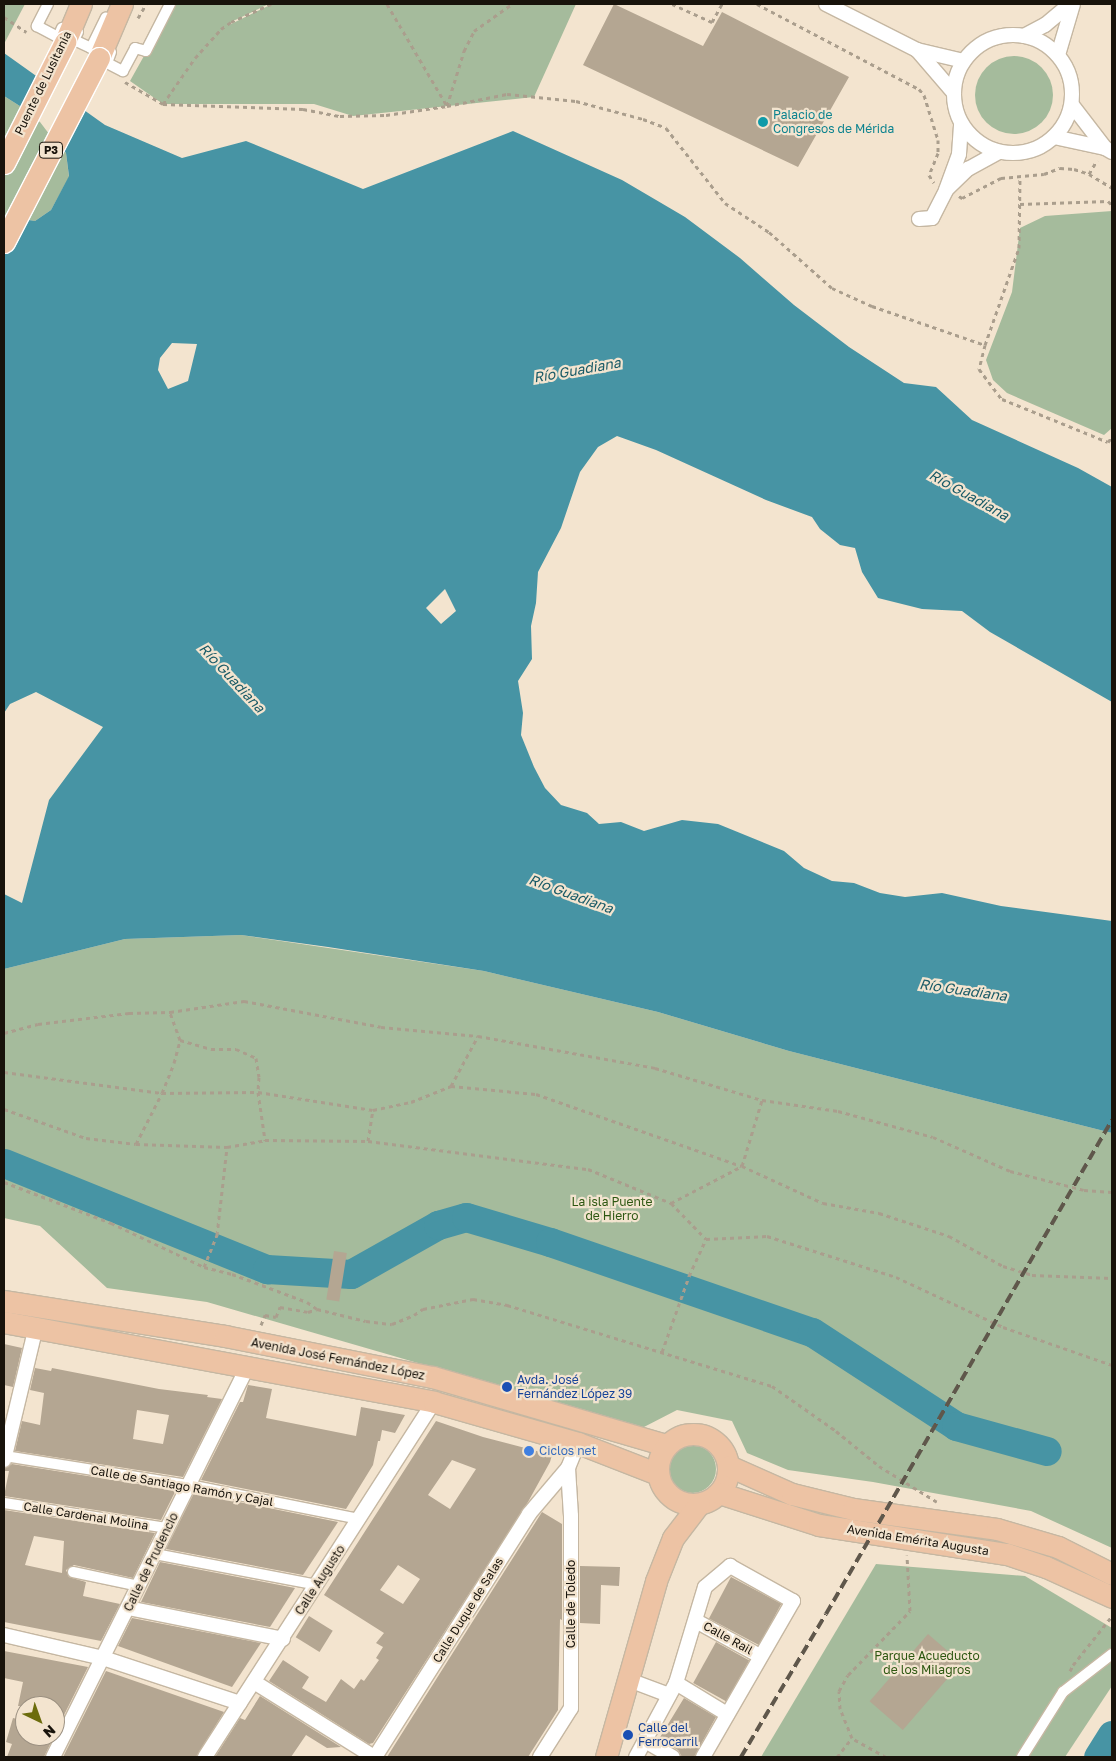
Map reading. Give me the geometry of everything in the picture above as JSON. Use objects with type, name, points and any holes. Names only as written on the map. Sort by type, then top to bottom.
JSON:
[{"type":"main road","name":"Puente de Lusitania","points":[[4,162],[65,42],[81,4]]},
{"type":"main road","name":"P3","points":[[4,242],[99,58],[122,4]]},
{"type":"main road","name":"Avenida José Fernández López","points":[[4,1301],[225,1336],[433,1377],[666,1446]]},
{"type":"main road","name":"Avenida José Fernández López","points":[[4,1322],[434,1402],[578,1444],[658,1474]]},
{"type":"main road","points":[[687,1434],[710,1437],[719,1444],[726,1454],[729,1466],[727,1480],[720,1493],[710,1500],[699,1504],[689,1504],[670,1496],[662,1486],[658,1474],[661,1454],[666,1446],[676,1438],[687,1434]]},
{"type":"main road","name":"Avenida Emérita Augusta","points":[[729,1466],[801,1496],[853,1509],[997,1529],[1058,1547],[1112,1574]]},
{"type":"main road","name":"Avenida Emérita Augusta","points":[[720,1493],[819,1525],[1006,1554],[1053,1570],[1112,1597]]},
{"type":"main road","points":[[670,1496],[673,1538]]},
{"type":"main road","points":[[606,1757],[656,1582],[673,1538],[699,1504]]},
{"type":"street","points":[[48,4],[37,26],[58,37],[73,4]]},
{"type":"street","points":[[91,4],[74,40],[90,48],[112,4]]},
{"type":"street","points":[[131,4],[107,63],[123,71],[135,48],[146,52],[170,4]]},
{"type":"street","points":[[826,4],[917,50],[964,61]]},
{"type":"street","points":[[1024,36],[1045,25],[1071,4]]},
{"type":"street","points":[[1058,55],[1071,4]]},
{"type":"street","points":[[1010,34],[1024,36],[1043,42],[1058,55],[1073,87],[1072,105],[1066,122],[1054,138],[1038,149],[1019,154],[999,152],[984,146],[971,137],[961,124],[956,109],[954,93],[956,76],[964,61],[984,42],[1010,34]]},
{"type":"street","points":[[917,50],[954,93]]},
{"type":"street","points":[[1072,105],[1108,150]]},
{"type":"street","points":[[919,219],[932,218],[946,190],[959,154],[961,124]]},
{"type":"street","points":[[1054,138],[1108,150]]},
{"type":"street","points":[[946,190],[968,170],[999,152]]},
{"type":"street","points":[[4,1458],[36,1327]]},
{"type":"street","name":"Calle de Prudencio","points":[[53,1757],[248,1366]]},
{"type":"street","name":"Calle Augusto","points":[[205,1757],[283,1639],[434,1402]]},
{"type":"street","name":"Calle de Toledo","points":[[540,1757],[571,1708],[571,1516],[568,1468],[578,1444]]},
{"type":"street","name":"Calle de Santiago Ramón y Cajal","points":[[4,1458],[189,1485],[359,1519]]},
{"type":"street","name":"Calle Duque de Salas","points":[[374,1757],[529,1514],[568,1468]]},
{"type":"street","name":"Calle Cardenal Molina","points":[[4,1503],[168,1528]]},
{"type":"street","points":[[155,1554],[317,1585]]},
{"type":"street","points":[[636,1757],[672,1689],[696,1621],[705,1587],[730,1566],[793,1601],[703,1757]]},
{"type":"street","points":[[73,1572],[139,1586]]},
{"type":"street","points":[[128,1608],[283,1639]]},
{"type":"street","name":"Calle Rail","points":[[696,1621],[760,1656]]},
{"type":"street","points":[[4,1635],[103,1658],[240,1703]]},
{"type":"street","points":[[1022,1757],[1063,1692],[1112,1654]]},
{"type":"street","points":[[629,1680],[672,1689],[727,1714]]},
{"type":"street","points":[[254,1682],[374,1757]]},
{"type":"street","points":[[645,1741],[673,1757]]},
{"type":"path","points":[[137,19],[146,4]]},
{"type":"path","points":[[163,104],[195,58],[221,29],[231,22],[271,4]]},
{"type":"path","points":[[387,4],[447,106]]},
{"type":"path","points":[[447,106],[464,51],[474,31],[512,4]]},
{"type":"path","points":[[672,4],[712,22],[722,4]]},
{"type":"path","points":[[757,4],[919,89],[924,95],[938,140],[938,153],[930,176],[935,185],[962,198],[1001,178],[1020,178],[1044,174],[1060,168],[1074,169],[1089,174],[1112,188]]},
{"type":"path","points":[[4,17],[31,34]]},
{"type":"path","points":[[123,81],[163,104],[303,109],[340,116],[386,115],[447,106],[507,94],[568,100],[643,119],[666,128],[725,203],[769,232],[832,288],[872,306],[985,345]]},
{"type":"path","points":[[1020,178],[1019,248],[985,345],[979,369],[1002,399],[1112,444]]},
{"type":"path","points":[[1020,204],[1108,202],[1112,205]]},
{"type":"path","points":[[1108,442],[1112,437]]},
{"type":"path","points":[[4,1033],[38,1024],[130,1013],[170,1012],[244,1001],[381,1026],[478,1036],[655,1068],[762,1100],[847,1114],[933,1137],[1010,1171],[1084,1190],[1112,1192]]},
{"type":"path","points":[[136,1144],[162,1093],[174,1063],[180,1040],[170,1012]]},
{"type":"path","points":[[451,1086],[478,1036]]},
{"type":"path","points":[[180,1040],[211,1049],[236,1049],[256,1058],[259,1078],[258,1092],[266,1140]]},
{"type":"path","points":[[4,1072],[162,1093],[258,1092],[373,1110],[412,1102],[451,1086],[536,1094],[742,1166],[823,1203],[879,1213],[950,1236],[1004,1266],[1032,1275],[1112,1278]]},
{"type":"path","points":[[671,1203],[742,1166],[762,1100]]},
{"type":"path","points":[[4,1109],[86,1138],[136,1144],[227,1147],[266,1140],[368,1141],[588,1169],[671,1203],[706,1239],[767,1236],[896,1277],[1003,1327],[1112,1365]]},
{"type":"path","points":[[368,1141],[373,1110]]},
{"type":"path","points":[[204,1267],[217,1235],[227,1147]]},
{"type":"path","points":[[4,1182],[111,1223],[204,1267],[232,1274],[307,1302],[317,1309],[366,1321],[392,1324],[414,1316],[424,1309],[473,1300],[507,1305],[772,1386],[836,1431],[879,1466],[942,1505]]},
{"type":"path","points":[[662,1352],[689,1276],[706,1239]]},
{"type":"path","points":[[253,1324],[261,1325],[265,1315],[276,1317],[280,1307],[308,1312],[317,1309]]},
{"type":"path","points":[[886,1757],[852,1738],[840,1709],[839,1691],[848,1675],[910,1611],[906,1563],[910,1540]]},
{"type":"path","points":[[1063,1692],[1073,1664],[1112,1616]]},
{"type":"path","points":[[837,1757],[852,1738]]},
{"type":"green space","points":[[4,4],[25,4],[4,44]]},
{"type":"green space","points":[[173,4],[269,4],[231,22],[229,25],[272,4],[576,4],[534,97],[353,116],[314,104],[163,104],[130,81]]},
{"type":"green space","points":[[1014,56],[1029,59],[1042,67],[1050,80],[1053,95],[1050,110],[1042,123],[1029,131],[1014,134],[999,131],[986,123],[978,110],[975,95],[978,80],[986,67],[999,59]]},
{"type":"green space","points":[[4,96],[42,120],[66,153],[69,177],[51,210],[35,221],[4,216]]},
{"type":"green space","points":[[1112,211],[1112,428],[1104,435],[1007,393],[993,380],[986,360],[1012,292],[1020,228],[1045,216]]},
{"type":"green space","name":"La isla Puente de Hierro","points":[[241,935],[484,971],[658,1012],[789,1051],[1112,1133],[1112,1548],[1031,1511],[873,1482],[788,1470],[747,1453],[732,1421],[677,1410],[642,1428],[207,1302],[107,1288],[40,1226],[4,1218],[4,969],[125,939]]},
{"type":"green space","points":[[692,1445],[701,1447],[709,1452],[714,1460],[716,1469],[714,1478],[709,1486],[701,1491],[692,1493],[683,1491],[675,1486],[670,1478],[668,1469],[670,1460],[675,1452],[683,1447]]},
{"type":"green space","name":"Parque Acueducto de los Milagros","points":[[876,1564],[1025,1576],[1112,1628],[1112,1686],[1065,1757],[761,1757]]},
{"type":"water","name":"Río Guadiana","points":[[4,53],[105,125],[182,158],[246,141],[363,189],[513,131],[622,180],[685,217],[740,258],[794,305],[849,347],[904,383],[936,387],[972,420],[1078,468],[1112,487],[1112,702],[990,632],[962,611],[922,609],[878,598],[862,572],[855,548],[840,545],[820,529],[812,517],[766,500],[656,450],[617,436],[598,447],[580,472],[561,528],[538,572],[536,603],[531,626],[532,659],[518,681],[523,713],[521,735],[545,788],[561,805],[587,813],[599,824],[621,822],[644,831],[682,820],[718,824],[784,851],[804,868],[832,881],[854,883],[880,893],[905,897],[942,893],[1001,906],[1112,921],[1112,1133],[789,1051],[658,1012],[484,971],[328,947],[241,935],[125,939],[4,969],[4,894],[22,903],[49,800],[103,727],[36,692],[10,704],[4,713],[4,216],[35,221],[51,210],[69,176],[66,153],[42,120],[4,96]],"holes":[[[172,343],[197,344],[188,381],[168,389],[158,370],[160,358]],[[445,589],[456,611],[441,624],[426,608]]]},
{"type":"pier","points":[[39,75],[84,107],[62,151],[40,122],[21,110]]},
{"type":"building","name":"Palacio de Congresos de Mérida","points":[[614,4],[703,46],[722,12],[849,77],[798,167],[583,65]]},
{"type":"building","points":[[334,1251],[347,1253],[339,1301],[326,1299]]},
{"type":"building","points":[[4,1344],[22,1348],[13,1387],[4,1385]]},
{"type":"building","points":[[35,1368],[51,1371],[52,1368],[222,1399],[183,1477],[15,1451],[22,1421],[40,1425],[44,1393],[30,1390]],"holes":[[[137,1410],[169,1415],[163,1444],[133,1439]]]},
{"type":"building","points":[[248,1385],[272,1389],[266,1418],[356,1436],[361,1407],[405,1415],[395,1433],[382,1430],[373,1465],[346,1509],[201,1480],[240,1402],[243,1402]]},
{"type":"building","points":[[436,1421],[483,1437],[552,1455],[528,1502],[373,1743],[369,1744],[269,1681],[283,1660],[309,1677],[302,1688],[326,1702],[341,1679],[354,1689],[361,1679],[364,1681],[379,1660],[376,1658],[383,1647],[376,1643],[384,1633],[324,1595]],"holes":[[[452,1460],[476,1469],[450,1509],[428,1495]],[[398,1565],[420,1579],[403,1604],[380,1590]]]},
{"type":"building","points":[[12,1464],[176,1490],[161,1520],[4,1496],[9,1471],[4,1471],[4,1469]]},
{"type":"building","points":[[194,1493],[338,1522],[303,1575],[166,1549]]},
{"type":"building","points":[[4,1510],[155,1533],[133,1578],[74,1565],[66,1570],[69,1577],[86,1582],[83,1596],[120,1604],[101,1641],[4,1622]],"holes":[[[34,1536],[64,1541],[62,1573],[25,1565]]]},
{"type":"building","points":[[542,1512],[562,1524],[562,1620],[560,1619],[558,1710],[528,1757],[387,1757]]},
{"type":"building","points":[[160,1562],[295,1588],[270,1627],[141,1602]]},
{"type":"building","points":[[580,1566],[620,1567],[619,1586],[601,1585],[600,1624],[580,1623]]},
{"type":"building","points":[[731,1577],[781,1604],[759,1645],[709,1618]]},
{"type":"building","points":[[309,1616],[333,1631],[319,1652],[296,1637]]},
{"type":"building","points":[[132,1618],[261,1643],[232,1687],[118,1646]]},
{"type":"building","points":[[928,1634],[961,1663],[903,1730],[870,1701]]},
{"type":"building","points":[[716,1642],[749,1660],[726,1702],[693,1683]]},
{"type":"building","points":[[4,1651],[88,1667],[65,1713],[65,1696],[20,1696],[23,1682],[4,1678]]},
{"type":"building","points":[[106,1671],[224,1712],[196,1757],[63,1757]]},
{"type":"building","points":[[260,1696],[341,1747],[327,1748],[306,1735],[291,1757],[215,1757],[240,1718],[245,1720]]},
{"type":"building","points":[[684,1698],[716,1717],[694,1757],[682,1757],[678,1750],[659,1739]]},
{"type":"building","points":[[13,1718],[15,1718],[15,1746],[49,1746],[44,1757],[7,1757],[12,1744],[6,1742]]},
{"type":"waterway","points":[[4,1163],[267,1269],[351,1274],[438,1225],[466,1217],[550,1242],[812,1332],[956,1426],[1047,1451]]},
{"type":"waterway","points":[[1098,1757],[1112,1735]]},
{"type":"railway","points":[[741,1757],[1112,1120]]},
{"type":"place","name":"Palacio de Congresos de Mérida","points":[[763,122]]},
{"type":"place","name":"Avda. José Fernández López 39","points":[[507,1387]]},
{"type":"place","name":"Ciclos net","points":[[529,1451]]},
{"type":"place","name":"Calle del Ferrocarril","points":[[628,1735]]}]
